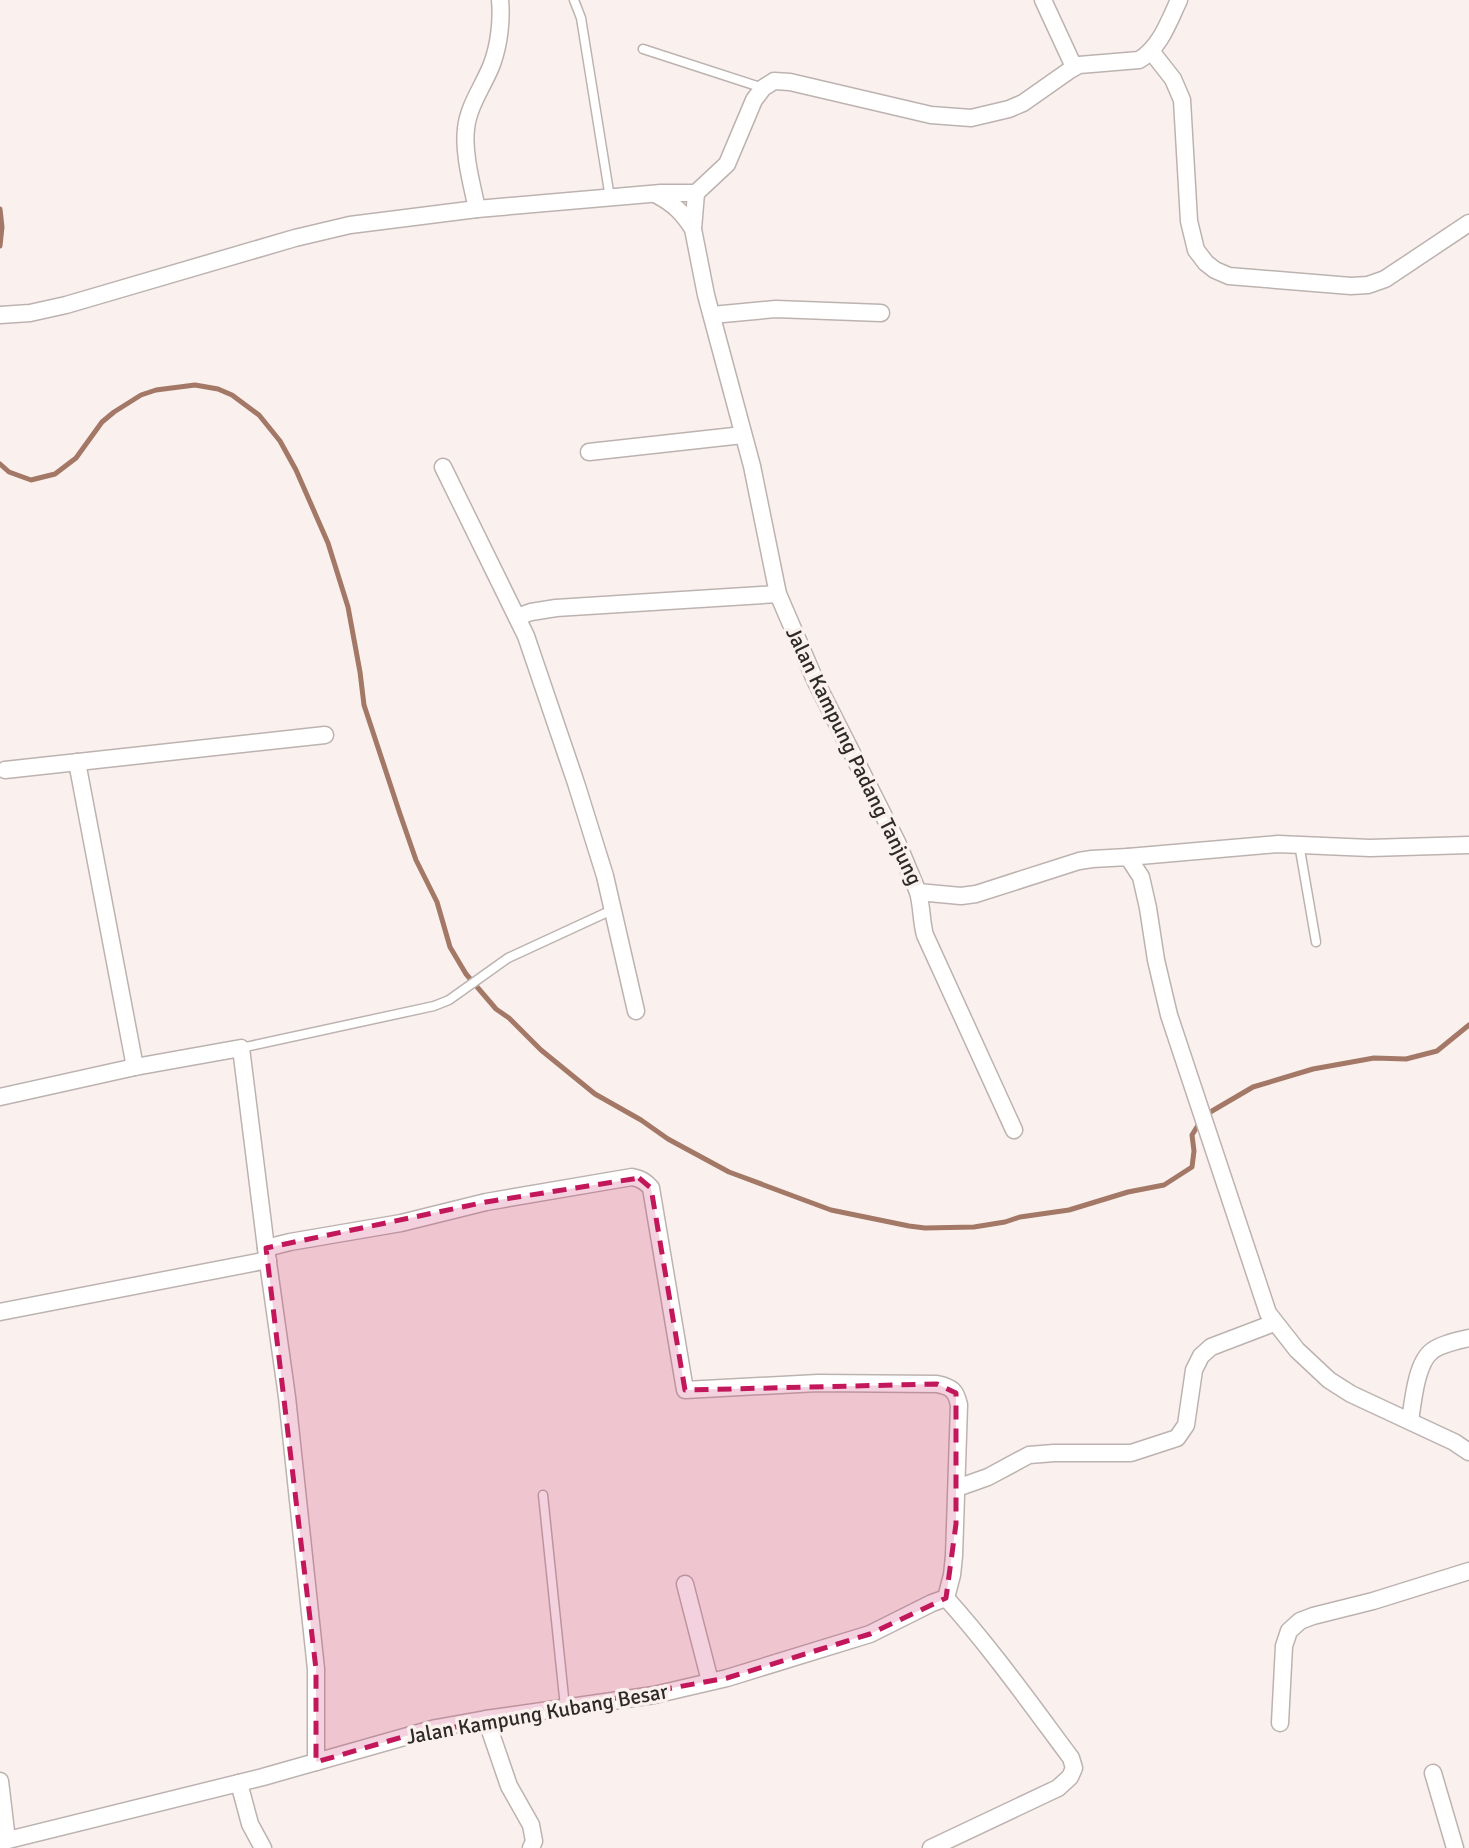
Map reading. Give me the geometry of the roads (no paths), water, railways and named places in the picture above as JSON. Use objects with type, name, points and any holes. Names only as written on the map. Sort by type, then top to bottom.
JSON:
[{"type":"street","points":[[477,209],[465,143],[466,127],[496,48],[500,0]]},
{"type":"street","points":[[1042,0],[1074,68]]},
{"type":"street","points":[[0,316],[65,305],[322,231],[390,219],[477,209],[696,193],[727,164],[754,100],[763,88],[774,81],[790,82],[931,115],[971,118],[1023,103],[1079,65],[1139,60],[1151,51],[1179,0]]},
{"type":"street","points":[[1151,51],[1173,79],[1182,100],[1189,221],[1196,250],[1215,270],[1229,276],[1368,285],[1385,279],[1469,223]]},
{"type":"street","name":"Jalan Kampung Padang Tanjung","points":[[696,193],[693,229],[712,315],[752,466],[778,594],[815,680],[897,842],[918,892],[961,896],[976,894],[1092,859],[1278,844],[1370,848],[1469,845]]},
{"type":"street","points":[[656,194],[683,213],[693,229]]},
{"type":"street","points":[[712,315],[776,309],[881,313]]},
{"type":"street","points":[[589,452],[743,435]]},
{"type":"street","points":[[443,467],[526,636],[605,876],[636,1011]]},
{"type":"street","points":[[517,617],[556,608],[778,594]]},
{"type":"street","points":[[5,770],[325,736]]},
{"type":"street","points":[[77,762],[135,1067]]},
{"type":"street","points":[[1128,857],[1141,877],[1169,1015],[1268,1313],[1297,1350],[1329,1380],[1351,1394],[1454,1442],[1469,1452]]},
{"type":"street","points":[[918,892],[925,935],[1014,1130]]},
{"type":"street","points":[[0,1097],[135,1067],[241,1048],[287,1397],[316,1669],[316,1762]]},
{"type":"street","points":[[0,1312],[267,1254],[290,1242],[401,1223],[486,1202],[632,1177],[646,1182],[651,1188],[685,1390],[818,1382],[937,1384],[950,1386],[956,1393],[959,1405],[954,1556],[946,1598],[1004,1667],[1071,1758],[1074,1768],[1070,1777],[1058,1788],[931,1848]]},
{"type":"street","points":[[957,1488],[988,1477],[1029,1455],[1131,1453],[1177,1438],[1186,1425],[1194,1370],[1201,1356],[1211,1347],[1274,1323]]},
{"type":"street","points":[[1410,1421],[1420,1369],[1425,1358],[1432,1350],[1469,1338]]},
{"type":"street","points":[[1280,1723],[1284,1646],[1289,1631],[1300,1622],[1469,1571]]},
{"type":"street","points":[[685,1584],[710,1681]]},
{"type":"street","name":"Jalan Kampung Kubang Besar","points":[[5,1844],[436,1728],[654,1695],[710,1681],[870,1634],[932,1602],[946,1598]]},
{"type":"street","points":[[486,1719],[509,1786],[531,1825],[534,1841],[531,1848]]},
{"type":"street","points":[[1433,1773],[1455,1848]]},
{"type":"street","points":[[0,1782],[5,1844]]},
{"type":"street","points":[[239,1783],[250,1824],[263,1848]]},
{"type":"lane","points":[[574,0],[581,18],[610,198]]},
{"type":"lane","points":[[643,49],[763,88]]},
{"type":"lane","points":[[1299,844],[1316,942]]},
{"type":"lane","points":[[241,1048],[433,1006],[449,1000],[508,958],[612,911]]},
{"type":"lane","points":[[542,1494],[565,1707]]},
{"type":"waterway","points":[[0,209],[0,246]]},
{"type":"waterway","points":[[0,464],[9,472],[31,480],[55,474],[76,458],[102,422],[114,412],[141,395],[156,390],[195,385],[218,389],[232,395],[259,415],[280,441],[296,470],[328,543],[348,607],[364,705],[416,860],[437,902],[450,947],[466,974],[496,1009],[595,1094],[668,1139],[729,1172],[831,1210],[925,1228],[974,1227],[1069,1210],[1128,1192],[1164,1185],[1192,1167],[1192,1135],[1200,1122],[1212,1111],[1253,1087],[1313,1069],[1374,1058],[1406,1059],[1437,1051],[1469,1025]]}]
